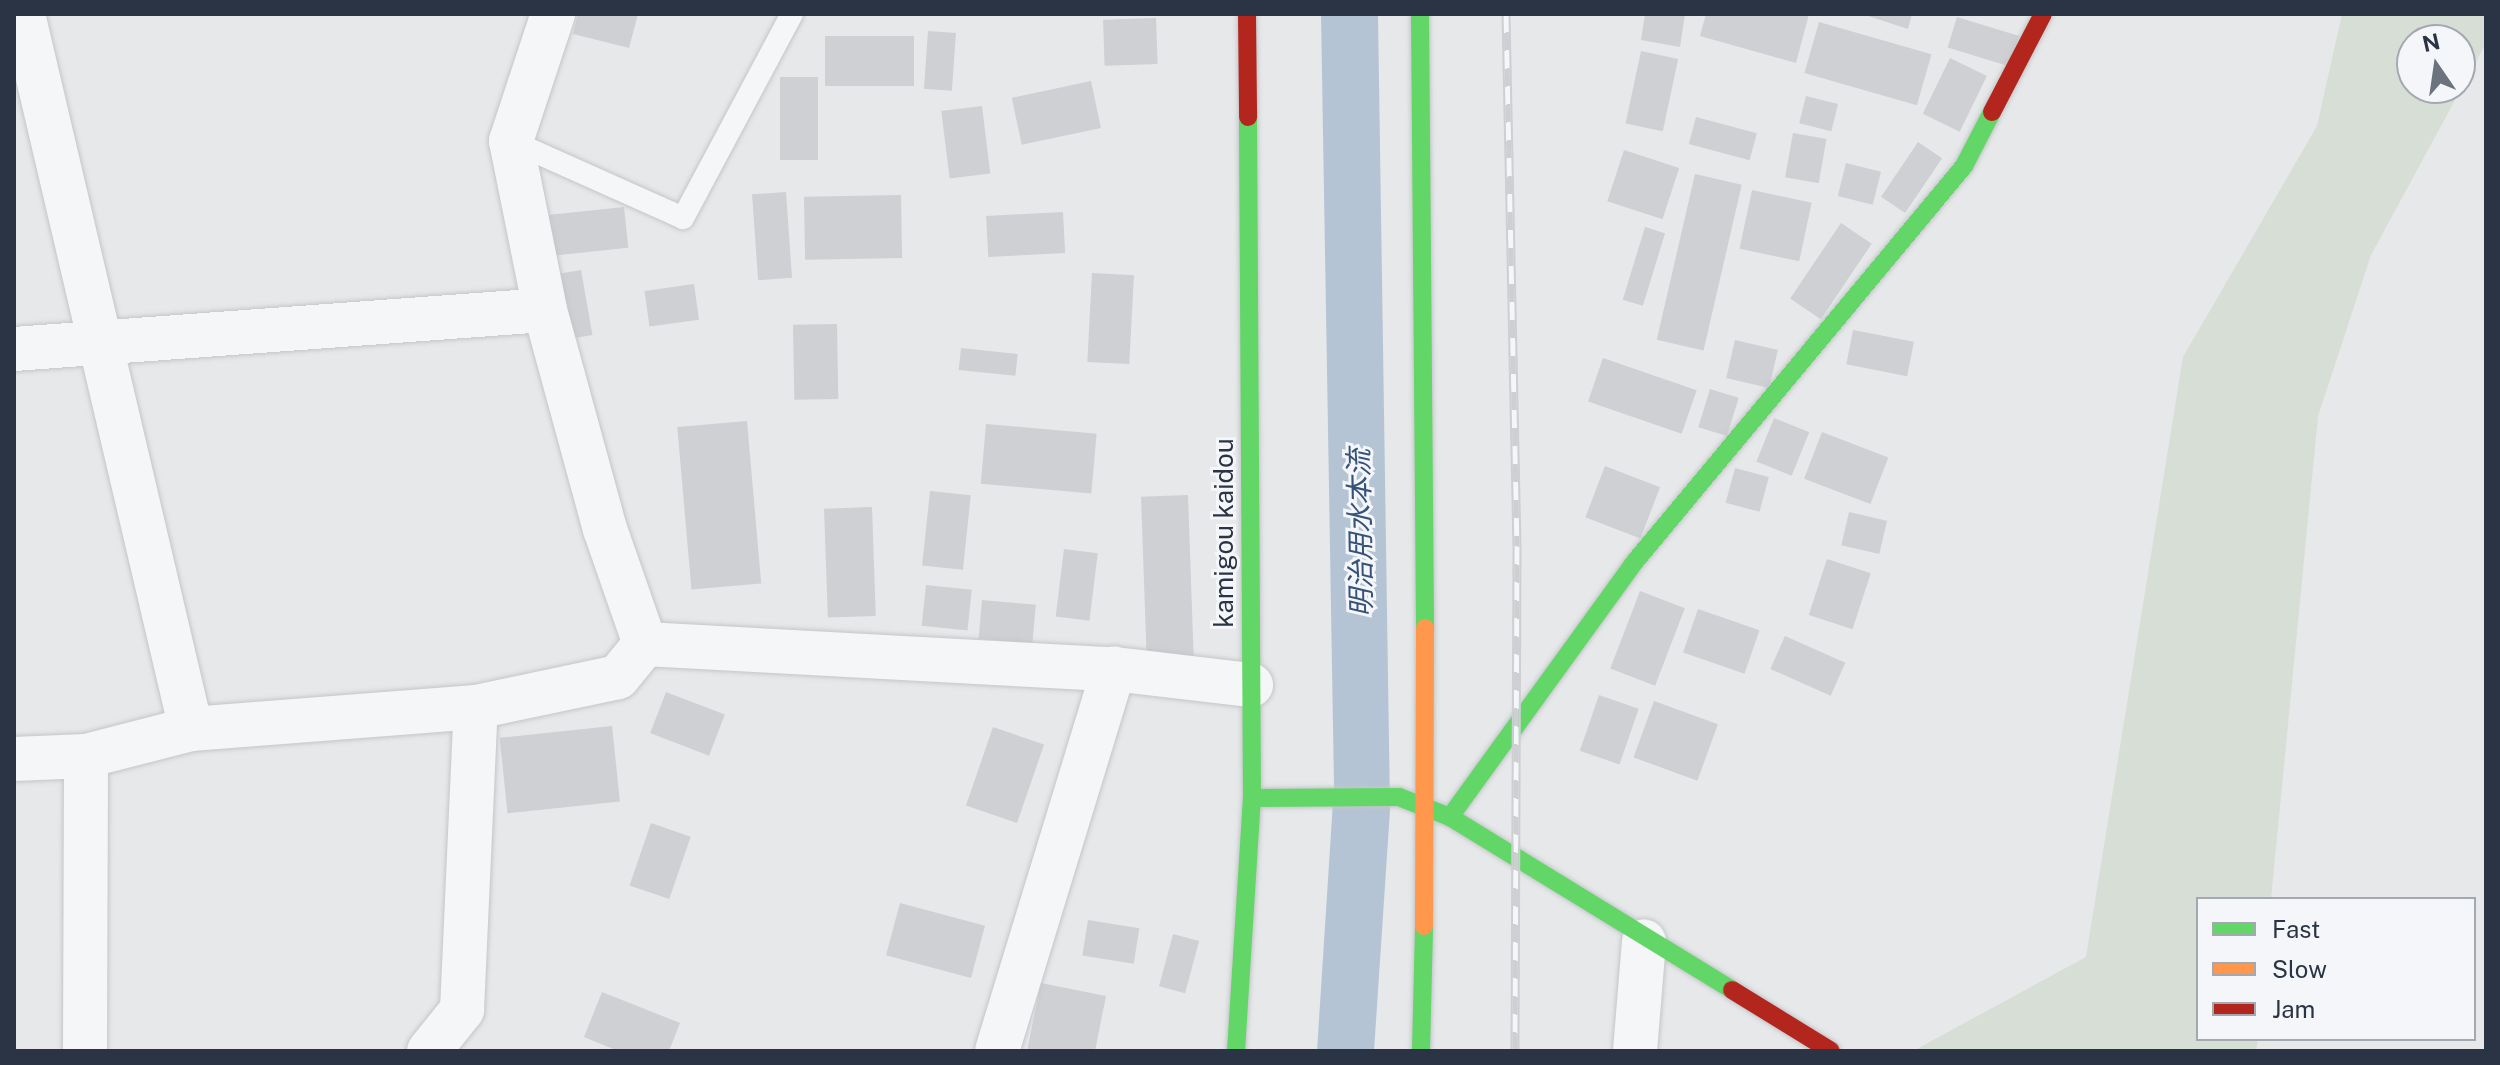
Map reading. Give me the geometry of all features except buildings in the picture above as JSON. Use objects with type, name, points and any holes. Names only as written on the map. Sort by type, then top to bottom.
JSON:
[{"type":"street","points":[[23,14],[191,729]]},
{"type":"street","points":[[553,14],[511,141],[545,310],[605,529],[645,644]]},
{"type":"street","name":"kamigou kaidou","points":[[1236,1051],[1252,798],[1247,14]]},
{"type":"street","points":[[1420,14],[1426,808],[1421,1051]]},
{"type":"street","points":[[1450,817],[1633,564],[1964,166],[2043,14]]},
{"type":"street","points":[[14,349],[545,310]]},
{"type":"street","points":[[645,644],[1114,669],[1251,685]]},
{"type":"street","points":[[14,759],[86,756],[191,729],[476,707],[618,677],[645,644]]},
{"type":"street","points":[[997,1051],[1114,669]]},
{"type":"street","points":[[429,1051],[462,1010],[476,707]]},
{"type":"street","points":[[86,756],[86,1051]]},
{"type":"street","points":[[1252,798],[1312,794],[1399,797],[1450,817],[1644,941],[1831,1051]]},
{"type":"street","points":[[1635,1051],[1644,941]]},
{"type":"lane","points":[[511,141],[683,218],[792,14]]},
{"type":"shaded area","points":[[2342,14],[2486,14],[2486,43],[2476,61],[2476,24],[2396,24],[2396,104],[2453,104],[2371,255],[2318,416],[2271,897],[2196,897],[2196,1041],[2258,1041],[2256,1051],[1913,1051],[2086,957],[2183,357],[2317,126]]},
{"type":"water","name":"明治用水本流","points":[[1321,14],[1378,14],[1390,810],[1374,1051],[1317,1051],[1334,786]]},
{"type":"railway","points":[[1506,14],[1517,546],[1515,1051]]},
{"type":"traffic: fast","points":[[1420,14],[1425,628]]},
{"type":"traffic: fast","points":[[1450,817],[1633,564],[1964,166],[1992,112]]},
{"type":"traffic: fast","points":[[1236,1051],[1252,798],[1248,117]]},
{"type":"traffic: fast","points":[[1252,798],[1399,797],[1450,817],[1732,990]]},
{"type":"traffic: fast","points":[[1421,1051],[1424,926]]},
{"type":"traffic: slow","points":[[1424,926],[1425,628]]},
{"type":"traffic: jam","points":[[1247,14],[1248,117]]},
{"type":"traffic: jam","points":[[1992,112],[2043,14]]},
{"type":"traffic: jam","points":[[1732,990],[1831,1051]]}]
